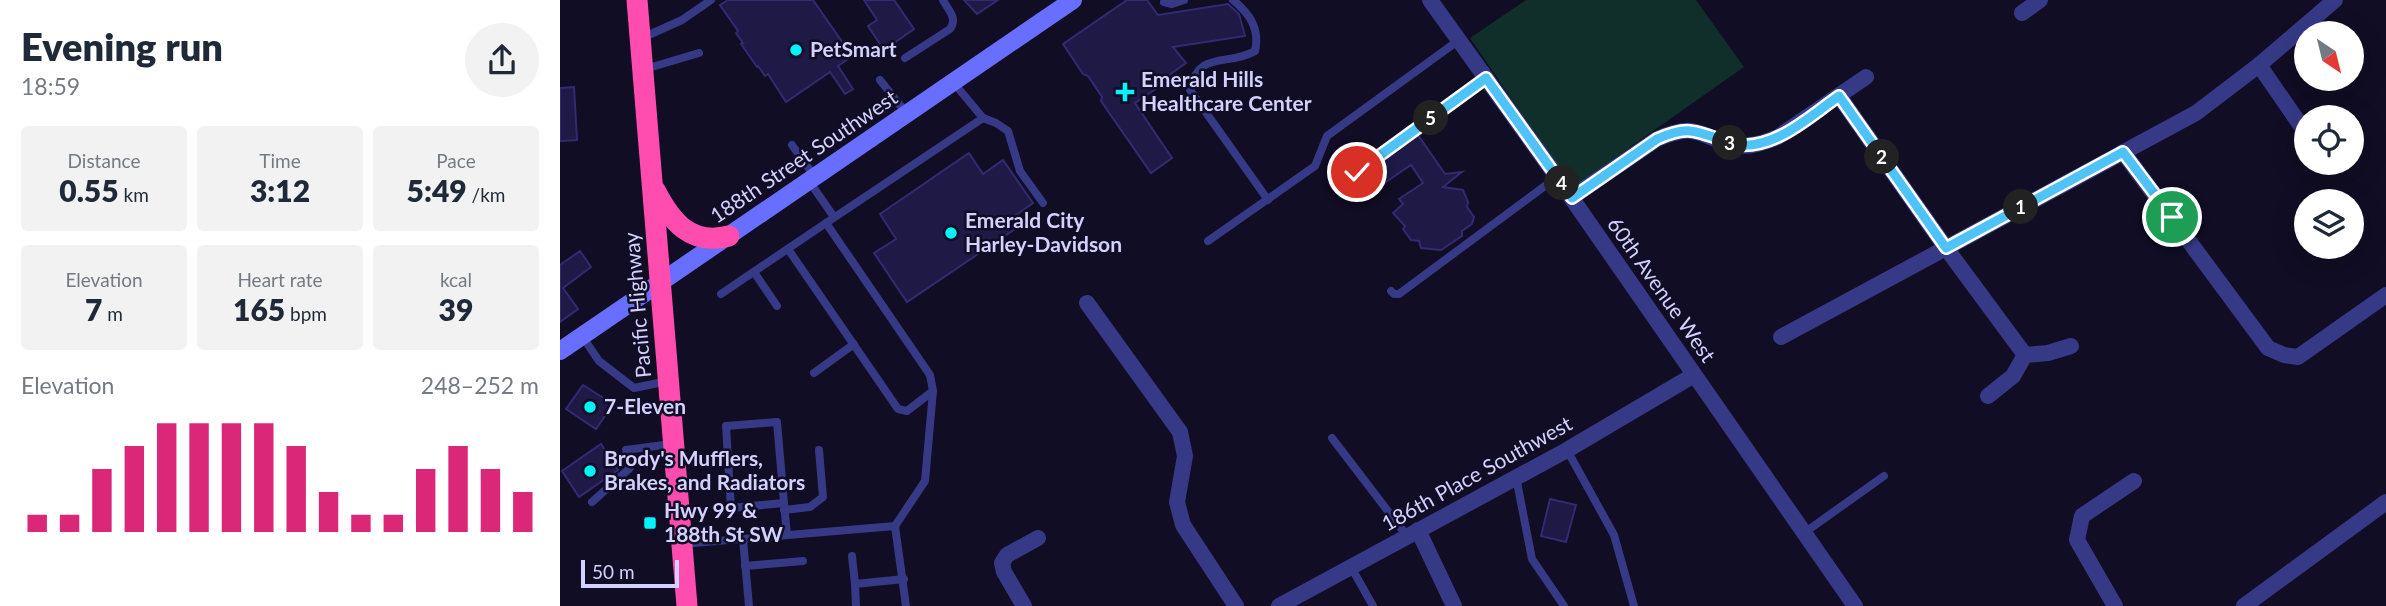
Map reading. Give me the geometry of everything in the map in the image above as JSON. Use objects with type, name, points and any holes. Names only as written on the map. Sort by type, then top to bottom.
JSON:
[{"type":"highway","name":"Pacific Highway","points":[[636,0],[687,606]]},
{"type":"highway","points":[[652,186],[675,220],[688,232],[713,239],[729,236]]},
{"type":"street","name":"188th Street Southwest","points":[[560,351],[1073,0]]},
{"type":"street","name":"60th Avenue West","points":[[1430,0],[1558,177],[1855,606]]},
{"type":"street","points":[[2022,13],[2040,0]]},
{"type":"street","points":[[1781,337],[2196,113],[2259,65],[2335,0]]},
{"type":"street","points":[[2259,65],[2294,116]]},
{"type":"street","points":[[1572,198],[1657,139],[1672,132],[1688,129],[1737,145],[1763,143],[1778,137],[1866,77]]},
{"type":"street","points":[[1839,96],[2025,355]]},
{"type":"street","points":[[2123,152],[2268,348],[2284,355],[2298,357],[2386,295]]},
{"type":"street","points":[[1087,303],[1180,432],[1185,456],[1177,502],[1183,524],[1236,606]]},
{"type":"street","points":[[2025,355],[2048,353],[2071,346]]},
{"type":"street","points":[[1988,396],[2013,376],[2025,355]]},
{"type":"street","name":"186th Place Southwest","points":[[1287,604],[1567,450],[1694,375]]},
{"type":"street","points":[[2109,604],[2077,540],[2082,516],[2133,481]]},
{"type":"street","points":[[2244,606],[2386,502]]},
{"type":"street","points":[[1413,533],[1454,606]]},
{"type":"street","points":[[1024,606],[1004,572],[1002,562],[1007,555],[1038,537]]},
{"type":"lane","points":[[640,40],[682,20],[711,0]]},
{"type":"lane","points":[[905,58],[950,29],[953,18],[943,0]]},
{"type":"lane","points":[[1164,2],[1172,4],[1184,0]]},
{"type":"lane","points":[[1233,0],[1255,25],[1258,37],[1255,51],[1243,58],[1222,58],[1203,65],[1193,77],[1190,90],[1268,200]]},
{"type":"lane","points":[[1208,241],[1315,166],[1328,136],[1459,40]]},
{"type":"lane","points":[[642,69],[699,53]]},
{"type":"lane","points":[[1358,177],[1358,169],[1486,78]]},
{"type":"lane","points":[[880,80],[907,114]]},
{"type":"lane","points":[[953,82],[982,118],[1008,131],[1020,171],[1043,203]]},
{"type":"lane","points":[[721,294],[982,118]]},
{"type":"lane","points":[[792,145],[812,179],[830,220],[930,375],[933,391],[925,481],[895,526],[906,606]]},
{"type":"lane","points":[[1391,291],[1399,294],[1558,177]]},
{"type":"lane","points":[[788,249],[898,409],[907,411],[933,391]]},
{"type":"lane","points":[[754,272],[776,306]]},
{"type":"lane","points":[[582,336],[598,361],[634,388],[668,381]]},
{"type":"lane","points":[[814,373],[854,344]]},
{"type":"lane","points":[[787,535],[784,507],[776,422],[726,426],[731,508],[784,507],[810,507],[823,497],[819,450]]},
{"type":"lane","points":[[1332,438],[1413,533]]},
{"type":"lane","points":[[592,502],[630,468],[626,450],[674,443]]},
{"type":"lane","points":[[1567,450],[1614,535],[1634,606]]},
{"type":"lane","points":[[1804,533],[1884,476]]},
{"type":"lane","points":[[1516,477],[1531,559],[1564,606]]},
{"type":"lane","points":[[682,544],[895,526]]},
{"type":"lane","points":[[743,539],[749,606]]},
{"type":"lane","points":[[852,556],[856,606]]},
{"type":"lane","points":[[745,566],[803,561]]},
{"type":"lane","points":[[1351,567],[1373,606]]},
{"type":"lane","points":[[855,583],[904,579]]},
{"type":"green space","points":[[1526,0],[1696,0],[1744,67],[1572,188],[1470,38]]},
{"type":"building","name":"PetSmart","points":[[728,0],[813,0],[852,56],[838,66],[853,89],[845,94],[830,72],[786,102],[768,74],[765,76],[741,44],[743,43],[736,33],[738,31],[720,5]]},
{"type":"building","points":[[864,0],[894,0],[914,29],[884,50],[868,26],[877,20]]},
{"type":"building","points":[[964,0],[998,0],[977,14]]},
{"type":"building","name":"Emerald Hills Healthcare Center","points":[[1127,0],[1147,0],[1158,15],[1228,4],[1239,14],[1245,36],[1173,47],[1186,63],[1135,103],[1172,158],[1151,173],[1101,101],[1102,97],[1088,76],[1083,74],[1063,44]]},
{"type":"building","points":[[574,87],[577,140],[560,141],[560,88]]},
{"type":"building","points":[[1418,135],[1445,174],[1462,172],[1443,187],[1463,190],[1468,202],[1467,207],[1474,217],[1472,224],[1462,231],[1462,236],[1441,250],[1421,248],[1419,241],[1411,240],[1403,229],[1405,226],[1393,213],[1403,204],[1399,199],[1423,183],[1411,165],[1383,184],[1379,179],[1376,182],[1367,171]]},
{"type":"building","name":"Emerald City Harley-Davidson","points":[[969,153],[983,174],[1003,160],[1033,203],[1012,218],[1018,227],[907,302],[874,253],[896,239],[880,214]]},
{"type":"building","points":[[580,251],[591,267],[563,288],[578,309],[560,322],[560,265]]},
{"type":"building","name":"7-Eleven","points":[[583,385],[613,404],[596,429],[566,409]]},
{"type":"building","name":"Brody's Mufflers, Brakes, and Radiators","points":[[601,444],[618,470],[579,497],[562,471]]},
{"type":"building","points":[[1550,499],[1576,505],[1566,542],[1541,536]]},
{"type":"place","name":"PetSmart","points":[[796,50]]},
{"type":"place","name":"Emerald Hills Healthcare Center","points":[[1125,92]]},
{"type":"place","name":"Emerald City Harley-Davidson","points":[[951,233]]},
{"type":"place","name":"7-Eleven","points":[[590,407]]},
{"type":"place","name":"Brody's Mufflers, Brakes, and Radiators","points":[[590,471]]},
{"type":"place","name":"Hwy 99 & 188th St SW","points":[[650,523]]},
{"type":"route","points":[[1357,172],[1486,78],[1572,198],[1657,139],[1672,132],[1688,129],[1737,145],[1763,143],[1778,137],[1839,96],[1946,248],[2123,152],[2172,217]]}]
